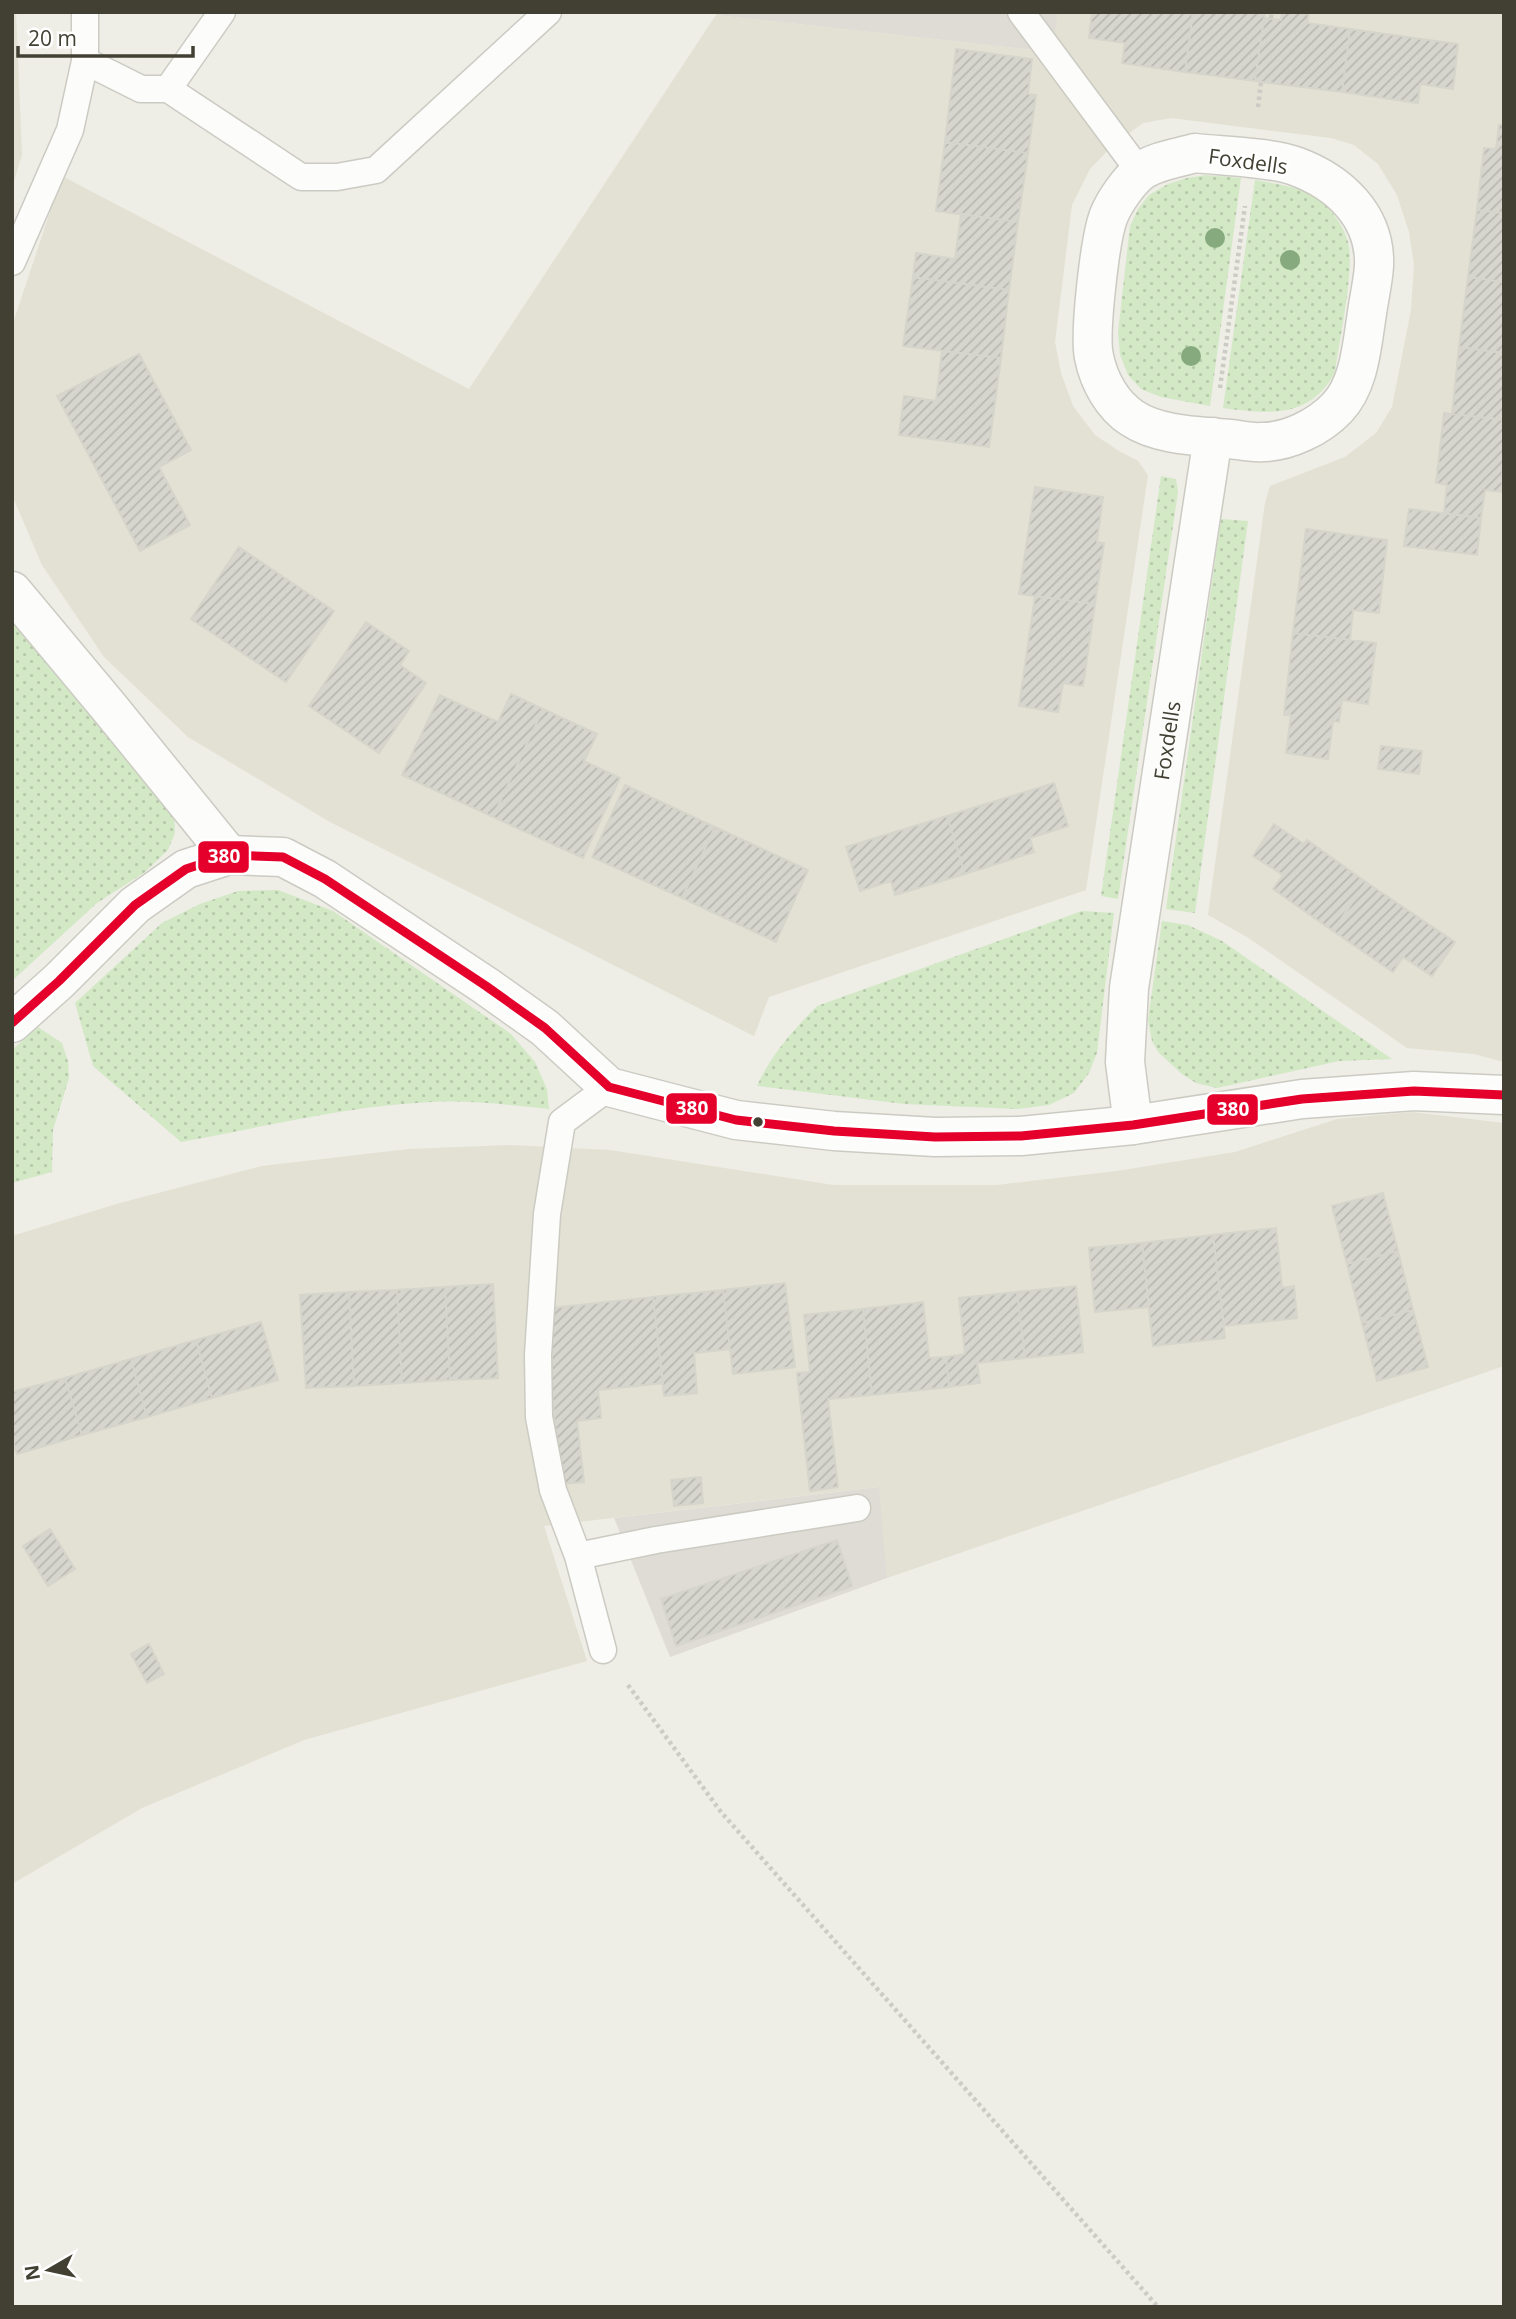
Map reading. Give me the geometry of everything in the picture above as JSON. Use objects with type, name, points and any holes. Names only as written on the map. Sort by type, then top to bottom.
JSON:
[{"type":"street","name":"Foxdells","points":[[1195,153],[1251,159],[1293,165],[1329,183],[1351,200],[1370,233],[1374,265],[1361,351],[1352,383],[1338,407],[1315,426],[1287,438],[1263,443],[1213,437],[1161,430],[1133,419],[1114,401],[1100,377],[1092,333],[1109,216],[1123,192],[1140,172],[1195,153]]},
{"type":"street","name":"Foxdells","points":[[1133,1125],[1125,1062],[1129,988],[1213,437]]},
{"type":"street","points":[[12,591],[229,855]]},
{"type":"street","points":[[12,1023],[59,981],[135,905],[186,869],[229,855],[283,857],[325,879],[402,929],[545,1028],[609,1087],[736,1120],[834,1131],[934,1137],[1021,1136],[1133,1125],[1302,1099],[1414,1091],[1504,1095]]},
{"type":"lane","points":[[12,262],[70,130],[85,61],[85,12]]},
{"type":"lane","points":[[168,89],[222,12]]},
{"type":"lane","points":[[85,61],[141,89],[168,89],[300,177],[337,177],[376,170],[548,12]]},
{"type":"lane","points":[[1021,12],[1140,172]]},
{"type":"lane","points":[[603,1650],[578,1556],[553,1490],[539,1417],[538,1355],[547,1214],[562,1122],[609,1087]]},
{"type":"lane","points":[[578,1556],[656,1539],[857,1508]]},
{"type":"path","points":[[1213,437],[1251,159]]},
{"type":"path","points":[[603,1650],[721,1812],[1158,2307]]},
{"type":"shaded area","points":[[12,12],[16,12],[22,155],[12,187]]},
{"type":"shaded area","points":[[718,12],[1058,12],[1052,52],[716,15]]},
{"type":"shaded area","points":[[1058,12],[1504,12],[1504,1062],[1474,1054],[1407,1048],[1247,937],[1208,915],[1265,503],[1270,486],[1345,457],[1376,433],[1392,407],[1411,310],[1414,265],[1409,232],[1397,195],[1378,164],[1354,145],[1331,138],[1171,118],[1143,123],[1115,143],[1090,169],[1072,205],[1055,342],[1061,373],[1073,406],[1095,435],[1138,461],[1148,475],[1086,890],[769,997],[754,1036],[330,822],[188,737],[104,657],[42,565],[12,495],[12,326],[62,176],[469,389],[716,15],[1051,52]]},
{"type":"shaded area","points":[[1412,1112],[1504,1123],[1504,1366],[887,1578],[878,1487],[544,1526],[587,1661],[304,1740],[142,1808],[12,1884],[12,1236],[120,1203],[262,1166],[409,1149],[509,1145],[610,1150],[833,1185],[997,1185],[1117,1171],[1235,1152],[1337,1119]]},
{"type":"shaded area","points":[[879,1487],[887,1578],[670,1657],[614,1518]]},
{"type":"green space","points":[[1206,175],[1241,178],[1210,406],[1161,397],[1141,389],[1128,375],[1120,355],[1118,332],[1130,226],[1138,209],[1149,195],[1168,184]]},
{"type":"green space","points":[[1255,180],[1297,189],[1318,199],[1341,226],[1350,254],[1348,287],[1335,372],[1314,398],[1301,406],[1272,412],[1223,408]]},
{"type":"green space","points":[[1161,476],[1176,479],[1178,492],[1118,899],[1101,896]]},
{"type":"green space","points":[[1221,519],[1248,521],[1195,913],[1166,909]]},
{"type":"green space","points":[[12,611],[174,810],[175,833],[168,850],[145,872],[97,903],[12,981]]},
{"type":"green space","points":[[278,890],[333,911],[511,1034],[535,1062],[547,1089],[549,1109],[490,1103],[400,1104],[337,1112],[181,1142],[93,1066],[75,1003],[162,923],[200,904],[238,891]]},
{"type":"green space","points":[[1082,911],[1114,913],[1097,1053],[1089,1073],[1074,1093],[1049,1105],[1017,1109],[904,1104],[757,1086],[783,1043],[817,1006]]},
{"type":"green space","points":[[1162,921],[1188,925],[1222,941],[1392,1059],[1339,1061],[1217,1088],[1196,1083],[1159,1053],[1152,1041],[1148,1020]]},
{"type":"green space","points":[[38,1027],[62,1043],[68,1061],[69,1078],[53,1130],[52,1172],[12,1183],[12,1050]]},
{"type":"building","points":[[1092,12],[1193,12],[1185,72],[1122,63],[1125,43],[1089,38]]},
{"type":"building","points":[[1193,12],[1265,12],[1255,81],[1185,72]]},
{"type":"building","points":[[1282,12],[1309,12],[1307,23],[1350,29],[1342,92],[1255,81],[1264,18],[1281,20]]},
{"type":"building","points":[[1350,29],[1458,44],[1453,89],[1420,84],[1418,103],[1342,92]]},
{"type":"building","points":[[956,49],[1032,59],[1028,94],[1036,95],[1028,153],[945,142]]},
{"type":"building","points":[[1499,125],[1504,125],[1504,213],[1477,210],[1484,148],[1496,149]]},
{"type":"building","points":[[945,142],[1028,153],[1018,222],[936,211]]},
{"type":"building","points":[[1477,210],[1504,213],[1504,282],[1468,277]]},
{"type":"building","points":[[961,214],[1018,222],[1009,290],[913,277],[916,253],[955,259]]},
{"type":"building","points":[[913,277],[1009,290],[1001,358],[903,346]]},
{"type":"building","points":[[1468,277],[1504,282],[1504,353],[1459,347]]},
{"type":"building","points":[[1459,347],[1504,353],[1504,420],[1452,414]]},
{"type":"building","points":[[942,351],[1001,358],[989,447],[899,435],[904,396],[936,401]]},
{"type":"building","points":[[139,354],[191,450],[159,467],[190,525],[140,551],[57,396]]},
{"type":"building","points":[[1444,413],[1504,420],[1502,492],[1485,490],[1481,518],[1444,513],[1447,485],[1436,483]]},
{"type":"building","points":[[1035,487],[1103,497],[1097,542],[1104,543],[1095,604],[1019,594]]},
{"type":"building","points":[[1409,509],[1481,518],[1477,555],[1404,546]]},
{"type":"building","points":[[1306,529],[1387,540],[1379,613],[1353,610],[1350,640],[1293,633]]},
{"type":"building","points":[[239,547],[334,611],[286,682],[191,619]]},
{"type":"building","points":[[1035,596],[1095,604],[1083,686],[1063,683],[1058,712],[1019,706]]},
{"type":"building","points":[[366,622],[409,651],[400,665],[426,683],[379,753],[309,706]]},
{"type":"building","points":[[1293,633],[1376,643],[1368,704],[1342,700],[1339,722],[1333,721],[1328,759],[1286,753],[1291,715],[1284,715]]},
{"type":"building","points":[[511,694],[543,709],[493,817],[402,775],[440,695],[498,722]]},
{"type":"building","points":[[543,709],[597,734],[584,761],[620,778],[583,858],[493,817]]},
{"type":"building","points":[[1381,746],[1422,751],[1419,774],[1378,769]]},
{"type":"building","points":[[1054,783],[1068,826],[1030,838],[1034,852],[965,874],[947,816]]},
{"type":"building","points":[[625,785],[715,827],[682,898],[592,857]]},
{"type":"building","points":[[947,816],[965,874],[895,895],[891,881],[860,891],[846,847]]},
{"type":"building","points":[[1274,824],[1304,844],[1307,840],[1366,882],[1333,931],[1273,889],[1283,875],[1253,856]]},
{"type":"building","points":[[715,827],[808,870],[776,942],[682,898]]},
{"type":"building","points":[[1366,882],[1455,942],[1432,976],[1403,957],[1393,972],[1333,931]]},
{"type":"building","points":[[1383,1193],[1398,1251],[1347,1264],[1332,1206]]},
{"type":"building","points":[[1276,1228],[1282,1288],[1294,1286],[1297,1318],[1224,1326],[1213,1235]]},
{"type":"building","points":[[1213,1235],[1225,1338],[1153,1346],[1142,1243]]},
{"type":"building","points":[[1142,1243],[1149,1307],[1095,1312],[1089,1248]]},
{"type":"building","points":[[1398,1251],[1413,1310],[1362,1323],[1347,1264]]},
{"type":"building","points":[[785,1283],[795,1367],[733,1374],[723,1290]]},
{"type":"building","points":[[493,1284],[498,1378],[450,1380],[445,1287]]},
{"type":"building","points":[[1076,1286],[1083,1352],[1025,1358],[1017,1292]]},
{"type":"building","points":[[445,1287],[450,1380],[402,1383],[397,1290]]},
{"type":"building","points":[[397,1290],[402,1383],[354,1386],[349,1292]]},
{"type":"building","points":[[723,1290],[730,1349],[694,1353],[697,1393],[664,1396],[653,1297]]},
{"type":"building","points":[[349,1292],[354,1386],[306,1388],[300,1295]]},
{"type":"building","points":[[1017,1292],[1025,1358],[977,1363],[980,1383],[949,1387],[946,1357],[965,1354],[959,1298]]},
{"type":"building","points":[[653,1297],[663,1383],[598,1390],[601,1418],[577,1421],[584,1482],[561,1484],[552,1395],[552,1308]]},
{"type":"building","points":[[923,1302],[929,1358],[946,1357],[949,1387],[872,1395],[863,1309]]},
{"type":"building","points":[[863,1309],[872,1395],[828,1399],[838,1487],[810,1491],[797,1373],[810,1372],[804,1315]]},
{"type":"building","points":[[1413,1310],[1428,1367],[1377,1381],[1362,1323]]},
{"type":"building","points":[[261,1322],[278,1380],[212,1398],[196,1340]]},
{"type":"building","points":[[196,1340],[212,1398],[147,1417],[131,1359]]},
{"type":"building","points":[[131,1359],[147,1417],[82,1435],[65,1378]]},
{"type":"building","points":[[65,1378],[82,1435],[17,1454],[12,1438],[12,1392]]},
{"type":"building","points":[[701,1477],[703,1503],[674,1506],[671,1480]]},
{"type":"building","points":[[50,1529],[75,1569],[48,1586],[23,1546]]},
{"type":"building","points":[[837,1540],[852,1586],[676,1646],[661,1599]]},
{"type":"building","points":[[149,1644],[164,1674],[147,1683],[131,1654]]},
{"type":"transit line","name":"380","points":[[12,1023],[59,981],[135,905],[186,869],[229,855],[283,857],[325,879],[486,986],[545,1028],[609,1087],[736,1120],[834,1131],[935,1137],[1021,1136],[1133,1125],[1302,1099],[1414,1091],[1504,1095]]}]
